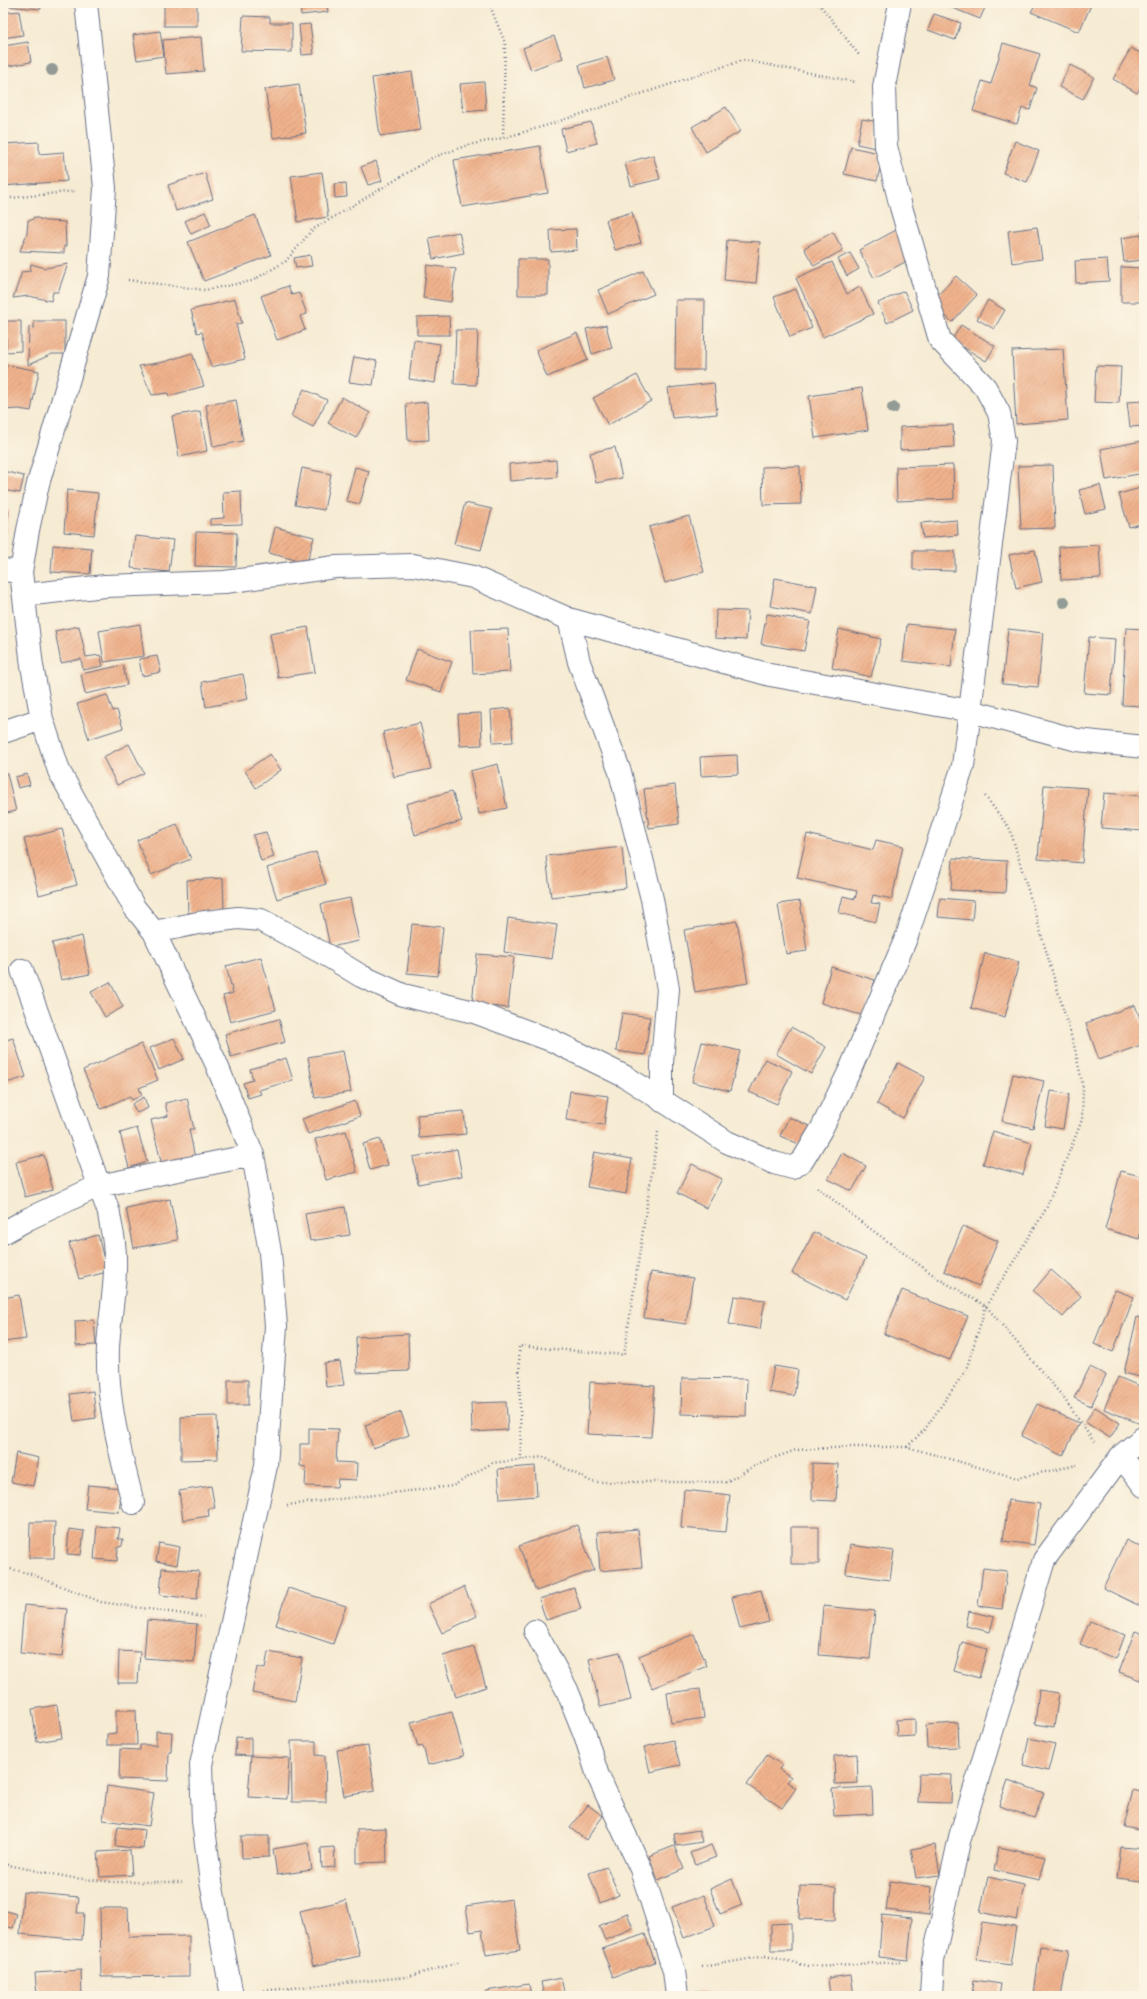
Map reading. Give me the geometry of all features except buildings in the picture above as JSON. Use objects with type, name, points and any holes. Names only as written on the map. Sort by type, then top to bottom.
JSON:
[{"type":"street","points":[[86,3],[105,188],[99,276],[38,484],[28,530],[12,571],[24,595],[32,666],[42,719],[59,771],[134,907],[154,932],[216,1063],[253,1155],[270,1252],[276,1326],[266,1466],[201,1765],[203,1821],[211,1882],[232,1995]]},
{"type":"street","points":[[154,932],[198,923],[238,918],[261,920],[330,957],[360,976],[403,996],[474,1012],[553,1042],[626,1077],[727,1142],[774,1163],[793,1168],[803,1160],[822,1128],[850,1070],[907,936],[963,766],[1004,441],[999,413],[985,387],[940,340],[903,214],[886,146],[884,88],[900,3]]},
{"type":"street","points":[[24,595],[105,586],[225,582],[335,567],[413,565],[474,577],[569,619],[770,676],[971,711],[1077,740],[1144,747]]},
{"type":"street","points":[[569,619],[579,662],[620,772],[652,899],[668,989],[662,1063],[662,1101]]},
{"type":"street","points":[[3,732],[42,719]]},
{"type":"street","points":[[22,970],[98,1186],[109,1213],[114,1244],[113,1297],[108,1347],[111,1400],[115,1429],[133,1503]]},
{"type":"street","points":[[3,1233],[28,1219],[98,1186],[253,1155]]},
{"type":"street","points":[[931,1996],[933,1961],[960,1837],[1044,1560],[1121,1456],[1144,1437]]},
{"type":"street","points":[[1121,1456],[1144,1486]]},
{"type":"street","points":[[535,1631],[567,1690],[585,1735],[598,1776],[641,1869],[674,1971],[677,1996]]},
{"type":"path","points":[[489,3],[506,43],[504,138]]},
{"type":"path","points":[[814,3],[820,6],[884,88]]},
{"type":"path","points":[[99,276],[205,290],[252,281],[286,261],[312,230],[432,158],[468,145],[504,138],[545,126],[743,60],[884,88]]},
{"type":"path","points":[[3,199],[105,188]]},
{"type":"path","points":[[907,1448],[925,1429],[966,1370],[986,1306],[1046,1209],[1082,1120],[1082,1087],[1075,1049],[1010,829],[963,766]]},
{"type":"path","points":[[521,1460],[519,1346],[624,1355],[662,1101]]},
{"type":"path","points":[[793,1168],[857,1219],[939,1279],[986,1306],[1063,1397],[1094,1443],[1121,1456]]},
{"type":"path","points":[[256,1509],[453,1486],[492,1463],[543,1457],[592,1482],[726,1482],[762,1462],[796,1450],[907,1448],[1017,1478],[1121,1456]]},
{"type":"path","points":[[3,1567],[31,1574],[101,1602],[171,1614],[232,1621]]},
{"type":"path","points":[[3,1864],[73,1878],[114,1882],[211,1882]]},
{"type":"path","points":[[674,1971],[766,1956],[809,1966],[933,1961]]},
{"type":"path","points":[[232,1995],[407,1977],[461,1962]]}]
